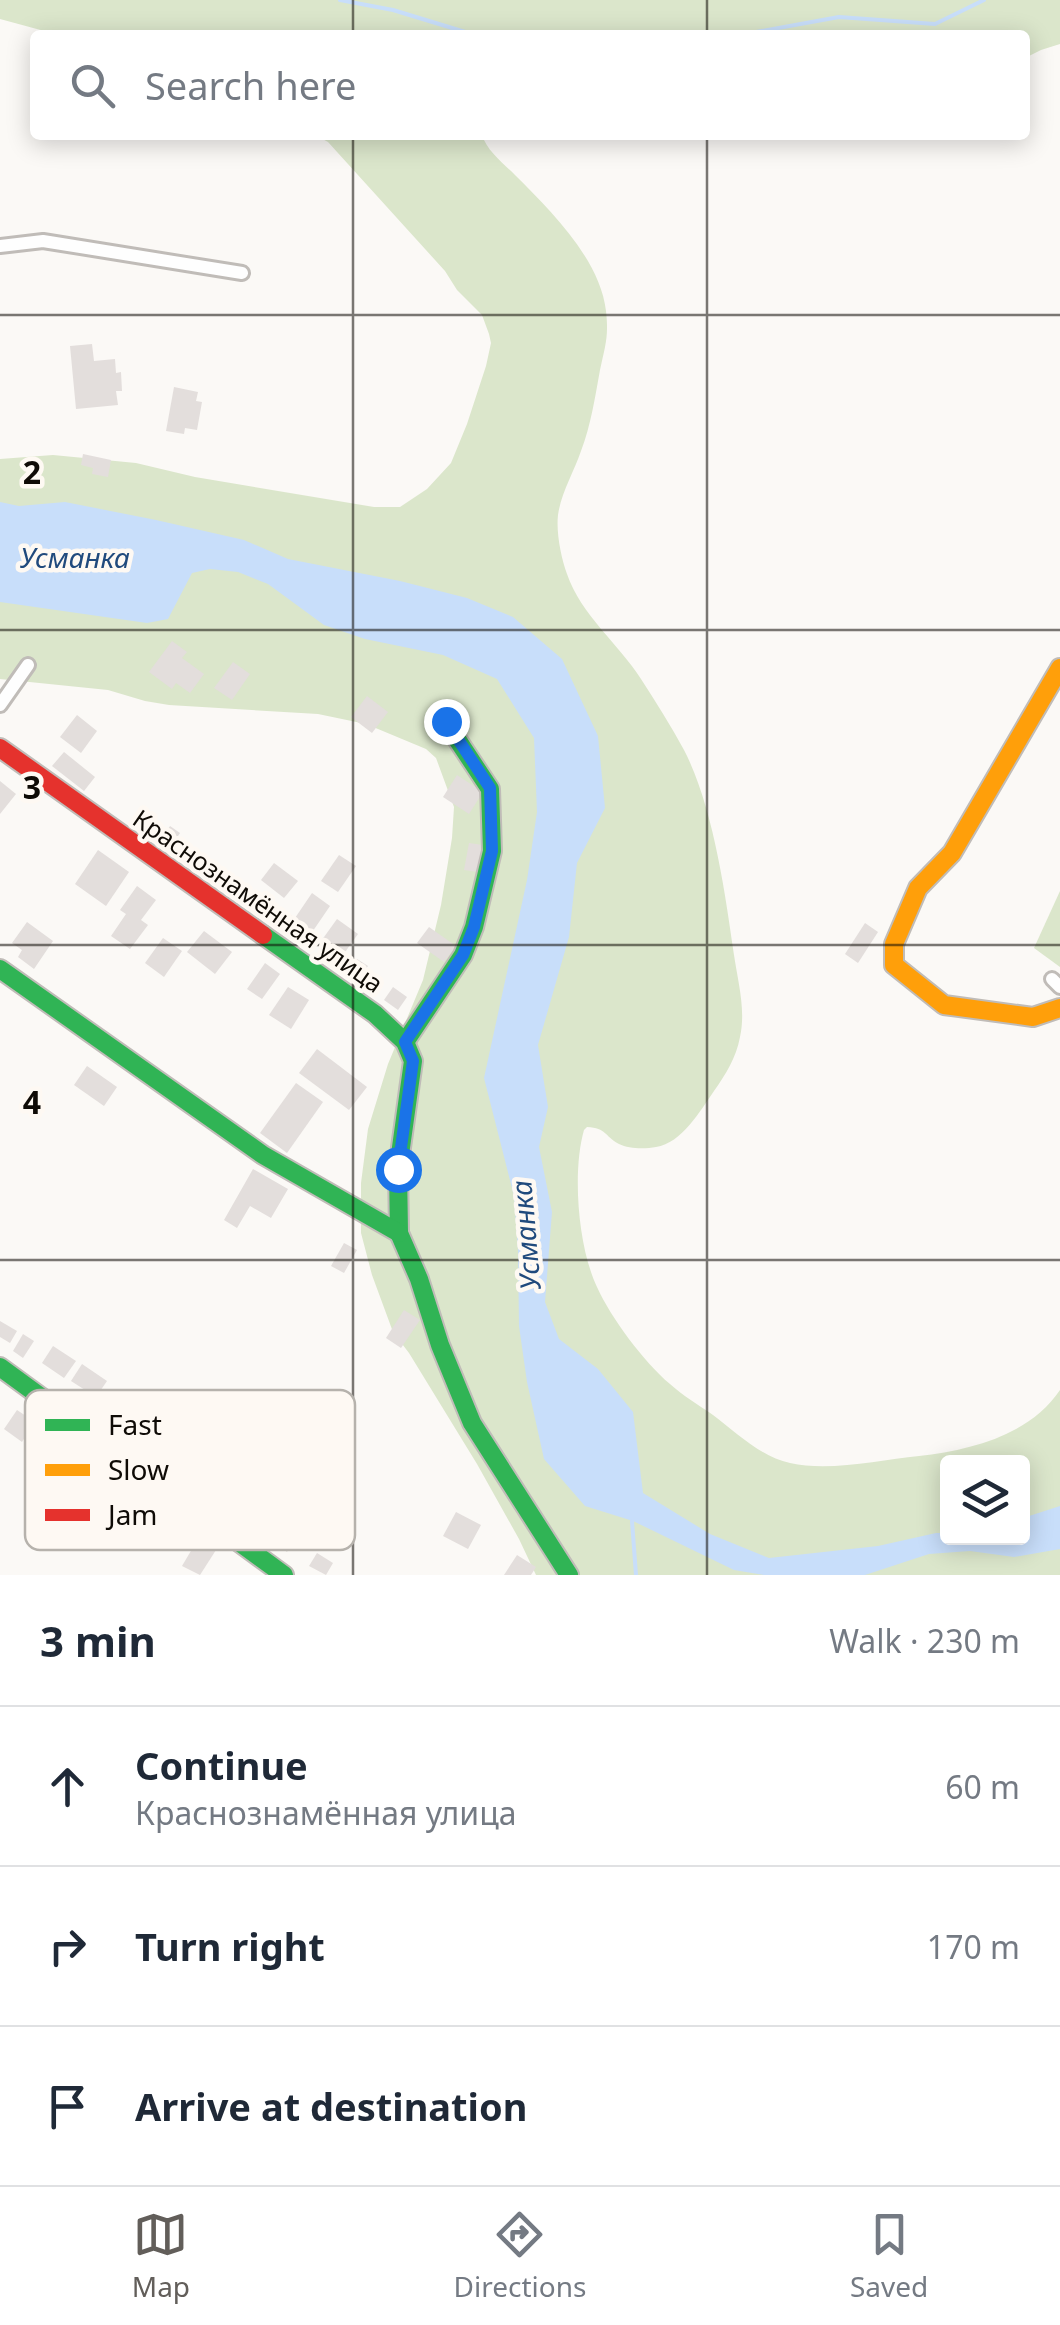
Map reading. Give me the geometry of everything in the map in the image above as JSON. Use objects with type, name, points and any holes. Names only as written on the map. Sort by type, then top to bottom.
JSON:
[{"type":"street","points":[[0,246],[43,241],[242,273]]},
{"type":"street","points":[[0,705],[28,665]]},
{"type":"street","points":[[1060,668],[952,853],[918,888],[894,944],[894,965],[944,1005],[1034,1017],[1060,1008]]},
{"type":"street","points":[[446,721],[490,788],[492,851],[474,927],[463,955],[405,1042],[413,1061],[398,1169],[399,1232],[472,1423],[569,1575]]},
{"type":"street","name":"Краснознамённая улица","points":[[0,748],[375,1014],[405,1042]]},
{"type":"street","points":[[0,968],[263,1155],[399,1232]]},
{"type":"street","points":[[0,1367],[31,1390]]},
{"type":"street","points":[[250,1550],[284,1575]]},
{"type":"green space","points":[[0,0],[1060,0],[1060,44],[1030,56],[1030,30],[41,30],[0,19]]},
{"type":"green space","points":[[324,140],[484,140],[571,237],[602,292],[606,341],[587,431],[558,515],[561,553],[581,603],[641,679],[694,772],[716,850],[742,1017],[738,1045],[726,1072],[696,1116],[674,1139],[656,1147],[632,1148],[598,1129],[584,1130],[578,1167],[581,1231],[590,1270],[603,1299],[639,1352],[670,1384],[759,1450],[790,1463],[854,1464],[979,1444],[1033,1418],[1060,1390],[1060,1575],[536,1575],[477,1464],[393,1332],[361,1233],[361,1183],[368,1129],[388,1064],[423,980],[452,838],[454,807],[436,758],[426,749],[366,724],[318,714],[169,705],[108,690],[0,679],[0,459],[53,455],[136,463],[195,477],[374,507],[400,507],[427,489],[451,463],[486,366],[491,343],[482,315],[457,290],[445,271]]},
{"type":"green space","points":[[1060,891],[1060,967],[1034,948]]},
{"type":"water","name":"Усманка","points":[[0,502],[19,506],[65,502],[244,540],[288,559],[467,598],[513,617],[562,659],[598,736],[605,808],[577,863],[569,937],[538,1045],[548,1107],[539,1147],[552,1212],[545,1302],[559,1339],[598,1369],[633,1412],[643,1493],[710,1534],[769,1558],[878,1546],[936,1533],[940,1533],[940,1545],[1030,1545],[1030,1516],[1060,1506],[1060,1549],[1014,1557],[970,1551],[929,1554],[865,1575],[764,1575],[734,1570],[633,1521],[585,1506],[544,1459],[519,1326],[514,1196],[484,1078],[527,880],[537,812],[534,738],[497,679],[443,655],[365,639],[324,625],[268,584],[238,572],[210,569],[192,573],[168,619],[147,623],[0,602]]},
{"type":"building","points":[[92,344],[94,361],[115,359],[116,373],[121,372],[122,391],[116,391],[118,405],[76,409],[70,346]]},
{"type":"building","points":[[174,387],[198,392],[196,401],[202,402],[197,430],[185,428],[184,434],[166,431]]},
{"type":"building","points":[[83,454],[111,460],[108,477],[92,474],[93,468],[81,465]]},
{"type":"building","points":[[172,641],[187,652],[182,658],[204,674],[190,693],[176,683],[172,689],[149,672]]},
{"type":"building","points":[[233,662],[250,674],[232,700],[214,688]]},
{"type":"building","points":[[367,696],[388,712],[372,733],[351,717]]},
{"type":"building","points":[[77,715],[97,731],[81,753],[60,737]]},
{"type":"building","points":[[64,752],[95,777],[84,791],[52,766]]},
{"type":"building","points":[[457,775],[483,792],[469,814],[443,797]]},
{"type":"building","points":[[0,781],[16,794],[0,814]]},
{"type":"building","points":[[147,822],[156,830],[146,842],[137,835]]},
{"type":"building","points":[[170,826],[180,833],[169,850],[159,843]]},
{"type":"building","points":[[469,843],[483,845],[478,872],[464,870]]},
{"type":"building","points":[[98,850],[129,872],[106,906],[75,884]]},
{"type":"building","points":[[339,855],[356,866],[338,892],[321,881]]},
{"type":"building","points":[[274,863],[298,881],[284,898],[261,880]]},
{"type":"building","points":[[137,886],[156,900],[141,920],[148,925],[130,949],[111,936],[126,914],[120,910]]},
{"type":"building","points":[[312,893],[330,906],[304,944],[261,914],[270,901],[295,918]]},
{"type":"building","points":[[337,919],[358,934],[340,959],[319,944]]},
{"type":"building","points":[[27,922],[53,941],[34,969],[18,957],[22,950],[12,943]]},
{"type":"building","points":[[865,923],[878,932],[858,963],[845,954]]},
{"type":"building","points":[[429,927],[456,946],[444,962],[417,943]]},
{"type":"building","points":[[204,931],[232,952],[215,974],[187,952]]},
{"type":"building","points":[[163,938],[182,951],[164,977],[145,963]]},
{"type":"building","points":[[357,959],[368,966],[359,978],[349,971]]},
{"type":"building","points":[[265,963],[280,974],[262,999],[247,989]]},
{"type":"building","points":[[288,987],[309,1000],[291,1029],[269,1015]]},
{"type":"building","points":[[393,987],[407,997],[398,1010],[384,1000]]},
{"type":"building","points":[[317,1049],[367,1087],[349,1110],[299,1073]]},
{"type":"building","points":[[87,1066],[117,1087],[104,1106],[74,1085]]},
{"type":"building","points":[[296,1083],[323,1102],[287,1153],[260,1133]]},
{"type":"building","points":[[253,1169],[288,1189],[271,1218],[250,1206],[237,1228],[224,1220]]},
{"type":"building","points":[[344,1243],[357,1250],[344,1273],[331,1266]]},
{"type":"building","points":[[404,1310],[420,1320],[401,1348],[386,1338]]},
{"type":"building","points":[[0,1321],[17,1331],[10,1343],[0,1337]]},
{"type":"building","points":[[23,1334],[34,1341],[23,1358],[13,1351]]},
{"type":"building","points":[[53,1346],[76,1361],[64,1378],[42,1363]]},
{"type":"building","points":[[82,1364],[107,1381],[101,1390],[85,1390],[71,1381]]},
{"type":"building","points":[[17,1410],[25,1415],[22,1442],[4,1429]]},
{"type":"building","points":[[456,1512],[481,1525],[468,1549],[443,1536]]},
{"type":"building","points":[[191,1550],[216,1550],[200,1575],[182,1566]]},
{"type":"building","points":[[317,1553],[333,1563],[326,1575],[309,1566]]},
{"type":"building","points":[[517,1555],[536,1567],[531,1575],[504,1575]]},
{"type":"waterway","points":[[340,0],[393,10],[459,30]]},
{"type":"waterway","points":[[768,30],[839,17],[935,24],[984,0]]},
{"type":"waterway","points":[[632,1521],[636,1575]]},
{"type":"traffic: fast","points":[[405,1042],[463,955],[474,927],[492,851],[490,789],[445,721]]},
{"type":"traffic: fast","points":[[263,935],[375,1014],[405,1042],[413,1061],[398,1169],[399,1233],[472,1423],[569,1575]]},
{"type":"traffic: fast","points":[[0,969],[263,1155],[399,1233]]},
{"type":"traffic: fast","points":[[0,1367],[31,1390]]},
{"type":"traffic: fast","points":[[250,1550],[284,1575]]},
{"type":"traffic: slow","points":[[1060,668],[952,853],[918,888],[894,944],[894,965],[944,1005],[1033,1017],[1060,1008]]},
{"type":"traffic: jam","points":[[0,748],[263,935]]},
{"type":"route","points":[[398,1169],[413,1061],[405,1042],[463,955],[474,927],[492,851],[490,788],[446,721]]}]
